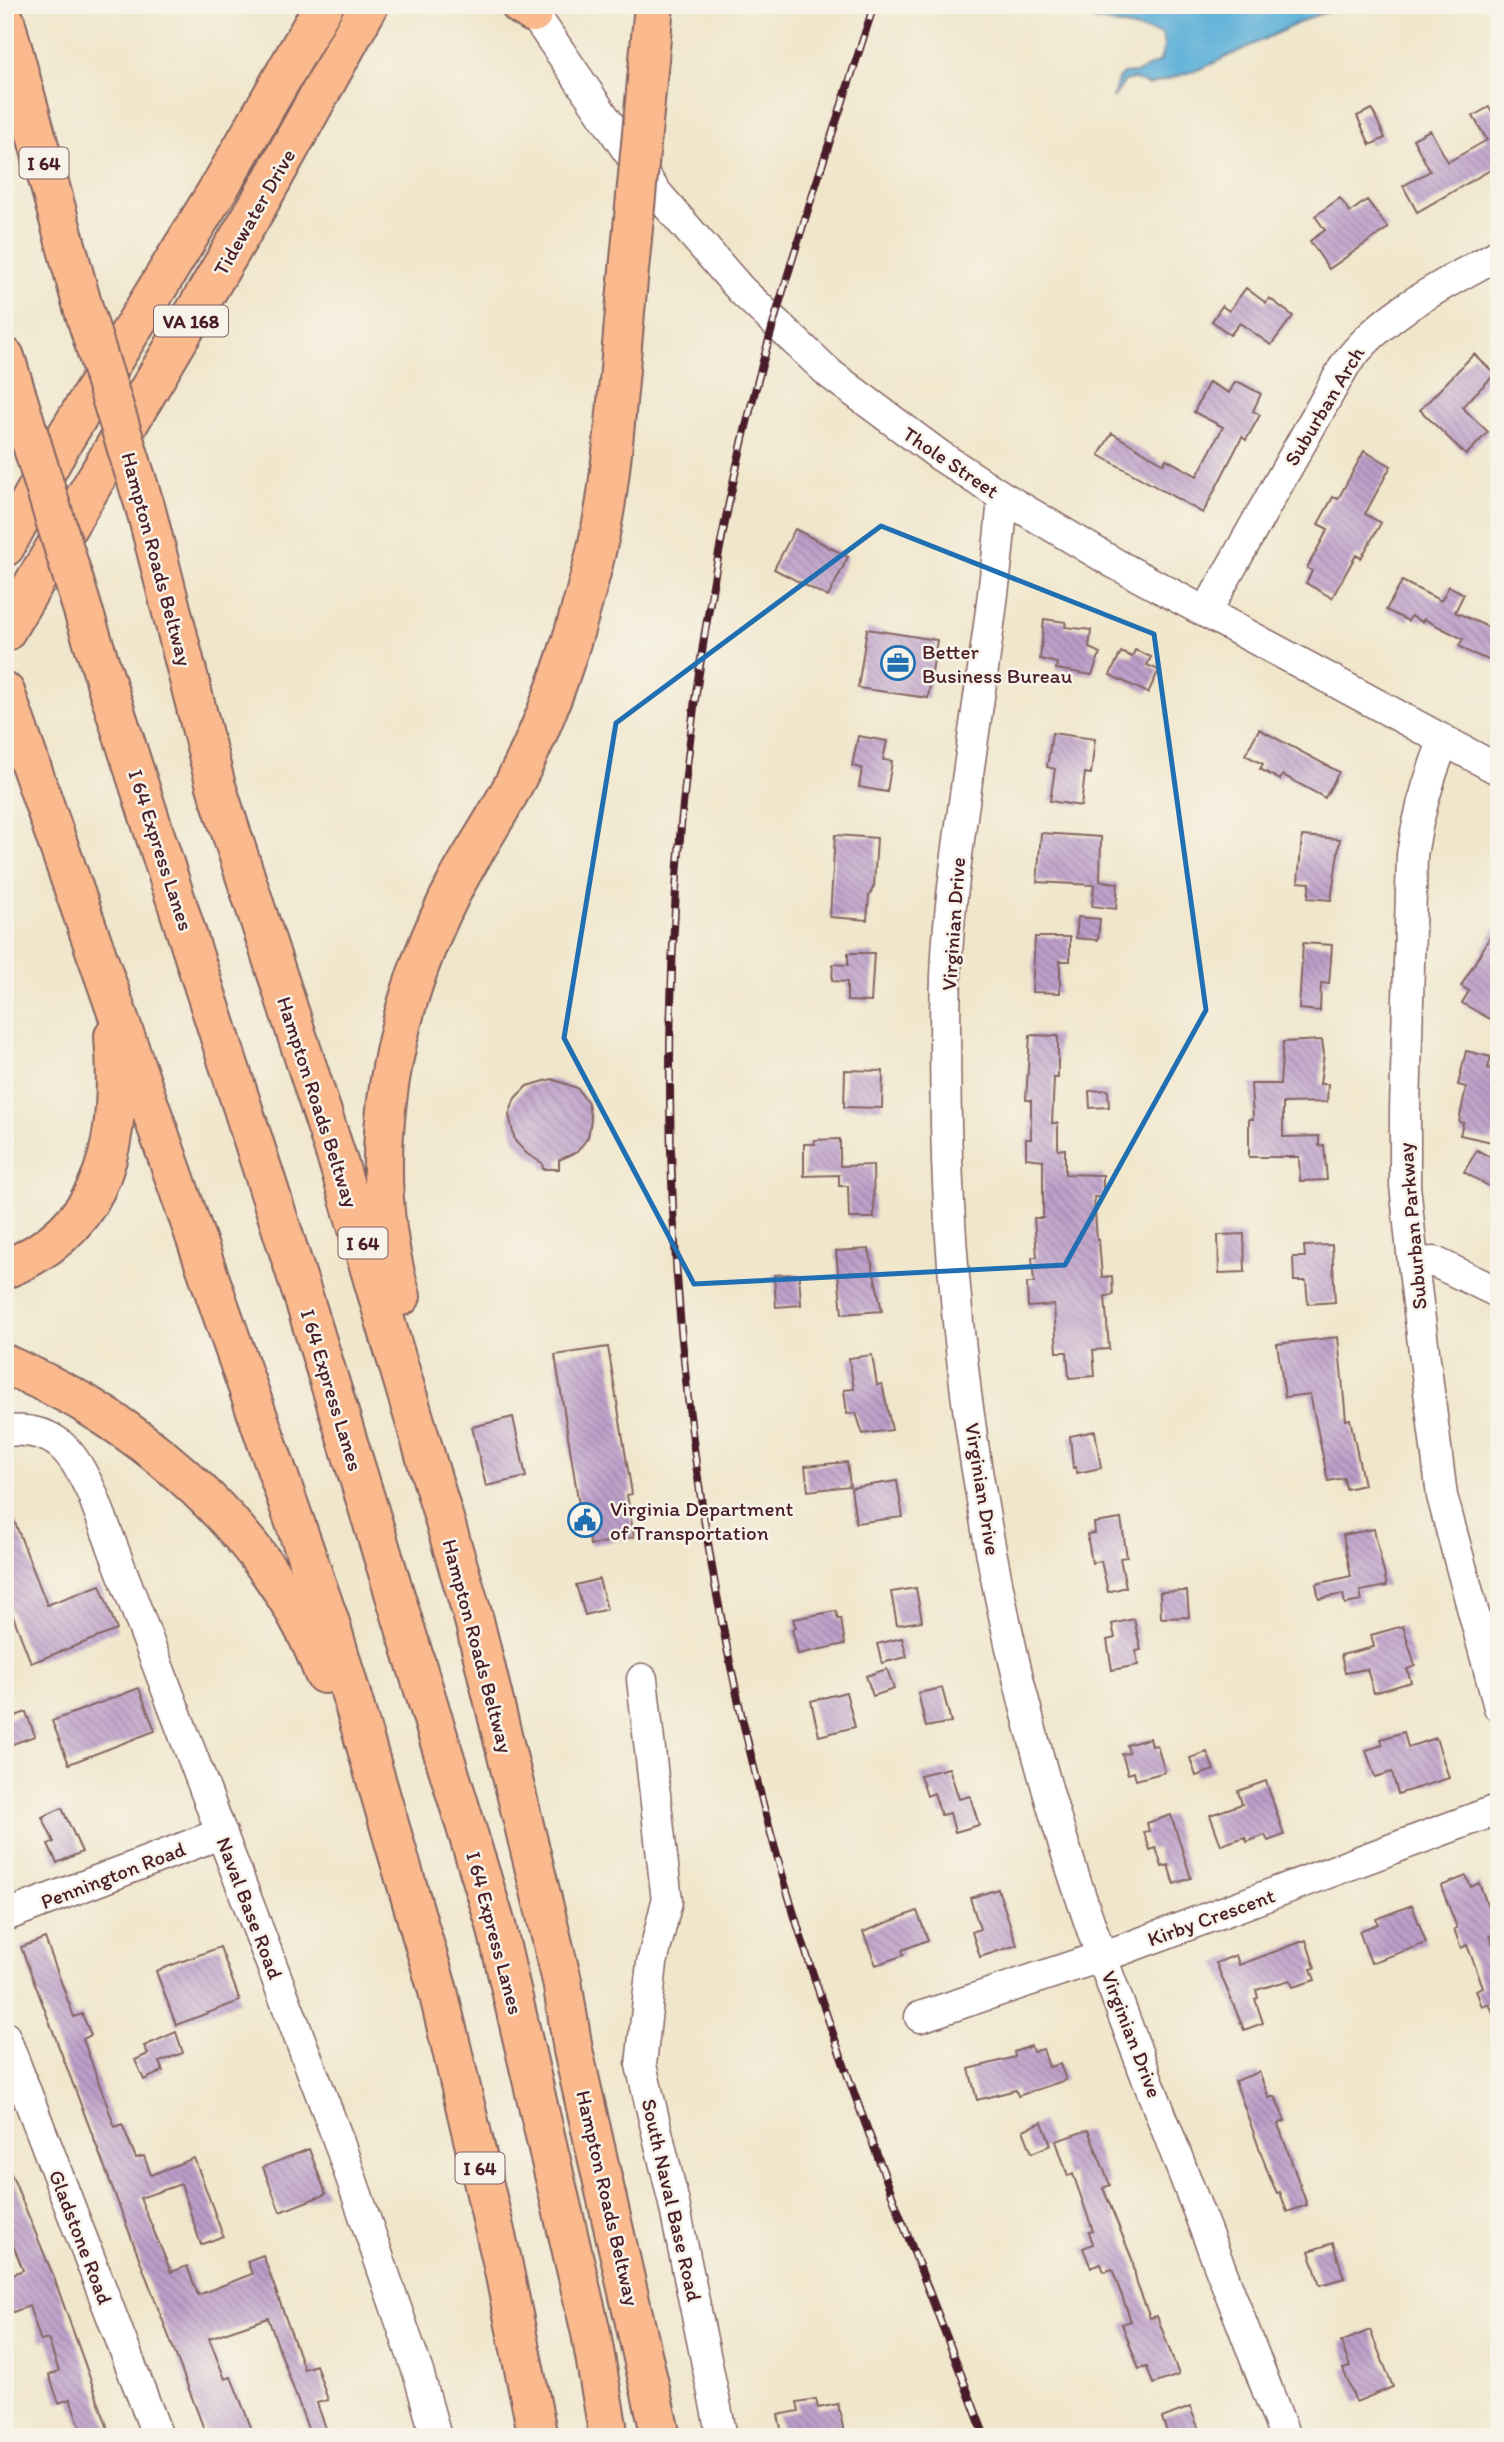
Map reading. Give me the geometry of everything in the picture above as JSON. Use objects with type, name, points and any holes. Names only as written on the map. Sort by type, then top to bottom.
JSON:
[{"type":"highway","points":[[361,19],[389,5]]},
{"type":"highway","points":[[562,1981],[558,1891],[483,1573],[396,1276],[384,1194],[383,1152],[386,1100],[395,1049],[412,987],[432,933],[457,881],[501,808],[546,715],[589,579],[606,502],[654,5]]},
{"type":"highway","name":"Tidewater Drive","points":[[5,547],[62,443],[225,178],[317,13]]},
{"type":"highway","name":"Tidewater Drive","points":[[5,632],[257,207],[361,19]]},
{"type":"highway","name":"Hampton Roads Beltway","points":[[5,20],[82,304],[146,510],[216,786],[339,1165],[474,1620],[562,1981],[573,2050],[661,2437]]},
{"type":"highway","name":"I 64 Express Lanes","points":[[5,357],[305,1302],[496,1925],[591,2333],[609,2437]]},
{"type":"highway","name":"I 64","points":[[10,704],[330,1623],[412,1902],[457,2068],[502,2261],[538,2437]]},
{"type":"highway","points":[[5,1269],[25,1261],[67,1231],[86,1210],[100,1185],[108,1164],[115,1108],[111,995]]},
{"type":"highway","points":[[5,1364],[68,1394],[126,1430],[179,1472],[220,1512],[282,1590],[313,1643],[412,1902]]},
{"type":"street","name":"Thole Street","points":[[527,8],[655,191],[765,315],[840,382],[939,456],[1003,497],[1206,612],[1499,770]]},
{"type":"street","name":"Suburban Arch","points":[[1206,612],[1345,365],[1359,346],[1380,326],[1414,301],[1499,254]]},
{"type":"street","name":"Virginian Drive","points":[[1003,497],[999,545],[950,909],[946,1128],[961,1346],[984,1512],[1019,1678],[1054,1806],[1103,1956],[1285,2437]]},
{"type":"street","name":"Suburban Parkway","points":[[1444,740],[1429,777],[1418,816],[1412,855],[1405,1185],[1442,1496],[1499,1707]]},
{"type":"street","points":[[1413,1263],[1435,1262],[1499,1293]]},
{"type":"street","name":"Naval Base Road","points":[[5,1431],[29,1432],[63,1445],[74,1457],[97,1505],[363,2208],[419,2375],[436,2437]]},
{"type":"street","name":"South Naval Base Road","points":[[642,1679],[667,1901],[652,1963],[641,2064],[676,2212],[722,2437]]},
{"type":"street","name":"Kirby Crescent","points":[[920,2017],[1103,1956],[1499,1809]]},
{"type":"street","name":"Pennington Road","points":[[5,1916],[222,1833]]},
{"type":"street","name":"Gladstone Road","points":[[5,2037],[158,2437]]},
{"type":"highlighted area","points":[[881,526],[1154,634],[1206,1010],[1065,1265],[694,1284],[564,1038],[616,723]]},
{"type":"water","points":[[1073,5],[1350,5],[1311,17],[1203,68],[1149,85],[1134,79],[1125,81],[1113,98],[1118,79],[1123,74],[1137,73],[1160,61],[1164,47],[1162,34],[1095,20]]},
{"type":"building","points":[[1489,107],[1499,123],[1499,165],[1417,212],[1403,186],[1430,171],[1413,139],[1430,130],[1448,162],[1487,140],[1473,116]]},
{"type":"building","points":[[1372,109],[1385,138],[1370,145],[1357,116]]},
{"type":"building","points":[[1340,198],[1350,212],[1367,200],[1388,228],[1329,269],[1310,241],[1325,230],[1315,216]]},
{"type":"building","points":[[1246,288],[1266,303],[1269,298],[1293,316],[1271,345],[1240,323],[1230,335],[1212,321],[1222,306],[1229,311]]},
{"type":"building","points":[[1474,354],[1495,374],[1462,407],[1488,432],[1466,455],[1420,410]]},
{"type":"building","points":[[1209,382],[1229,393],[1235,382],[1241,383],[1261,394],[1253,411],[1260,415],[1246,440],[1242,437],[1203,513],[1099,455],[1112,433],[1164,464],[1166,459],[1197,476],[1223,427],[1194,412]]},
{"type":"building","points":[[1364,451],[1391,466],[1365,514],[1381,523],[1361,558],[1356,555],[1332,598],[1306,583],[1312,571],[1307,568],[1328,529],[1318,524],[1333,497],[1338,499]]},
{"type":"building","points":[[795,529],[848,557],[828,597],[774,569]]},
{"type":"building","points":[[1402,581],[1441,601],[1449,586],[1464,594],[1455,612],[1499,632],[1499,664],[1459,646],[1463,639],[1424,619],[1422,622],[1411,616],[1408,621],[1386,610]]},
{"type":"building","points":[[1044,619],[1066,622],[1065,627],[1091,630],[1089,648],[1100,653],[1092,675],[1056,669],[1057,663],[1040,659]]},
{"type":"building","points":[[867,629],[937,640],[928,698],[858,688]]},
{"type":"building","points":[[1135,650],[1151,657],[1147,665],[1159,670],[1148,693],[1110,675],[1121,652],[1132,657]]},
{"type":"building","points":[[1259,729],[1339,772],[1325,798],[1283,775],[1280,780],[1260,769],[1263,764],[1245,755]]},
{"type":"building","points":[[1052,733],[1095,739],[1091,774],[1085,773],[1081,806],[1050,801],[1055,769],[1047,767]]},
{"type":"building","points":[[858,736],[887,741],[883,760],[892,761],[887,792],[859,787],[862,768],[852,766]]},
{"type":"building","points":[[1041,833],[1101,837],[1100,881],[1118,883],[1116,909],[1092,906],[1094,885],[1037,882]]},
{"type":"building","points":[[835,835],[877,838],[874,886],[869,896],[867,920],[830,917]]},
{"type":"building","points":[[1302,836],[1340,839],[1331,900],[1308,898],[1310,883],[1298,882]]},
{"type":"building","points":[[1078,917],[1100,919],[1098,940],[1076,938]]},
{"type":"building","points":[[1499,922],[1499,1005],[1490,1019],[1462,1003],[1469,991],[1461,986]]},
{"type":"building","points":[[1035,937],[1070,937],[1070,961],[1060,961],[1060,993],[1032,992]]},
{"type":"building","points":[[1303,943],[1332,945],[1329,984],[1321,983],[1320,1011],[1299,1009]]},
{"type":"building","points":[[848,953],[874,953],[871,1002],[847,1001],[847,982],[832,981],[833,964],[848,965]]},
{"type":"building","points":[[1030,1035],[1058,1036],[1058,1078],[1054,1078],[1052,1123],[1058,1123],[1058,1150],[1065,1149],[1065,1174],[1103,1175],[1103,1197],[1094,1197],[1097,1240],[1102,1277],[1112,1276],[1113,1295],[1105,1296],[1109,1349],[1093,1350],[1095,1376],[1069,1378],[1067,1352],[1057,1352],[1054,1305],[1028,1307],[1027,1283],[1034,1283],[1032,1257],[1037,1257],[1034,1218],[1043,1218],[1043,1160],[1026,1158],[1026,1139],[1031,1139],[1031,1100],[1026,1100]]},
{"type":"building","points":[[1322,1040],[1324,1054],[1320,1084],[1328,1084],[1327,1102],[1283,1103],[1283,1137],[1319,1136],[1319,1146],[1324,1145],[1327,1180],[1300,1181],[1299,1157],[1249,1157],[1249,1119],[1253,1119],[1251,1084],[1280,1084],[1283,1042]]},
{"type":"building","points":[[1466,1051],[1491,1057],[1488,1068],[1499,1071],[1499,1113],[1492,1142],[1460,1135],[1463,1123],[1459,1122],[1466,1087],[1458,1085]]},
{"type":"building","points":[[845,1070],[883,1071],[882,1108],[844,1107]]},
{"type":"building","points":[[552,1079],[577,1088],[588,1103],[591,1120],[588,1137],[577,1152],[559,1160],[559,1169],[543,1169],[542,1163],[527,1154],[515,1141],[509,1115],[515,1098],[527,1086]]},
{"type":"building","points":[[1108,1090],[1109,1107],[1090,1108],[1089,1091]]},
{"type":"building","points":[[840,1139],[840,1166],[873,1165],[874,1218],[849,1218],[848,1186],[839,1186],[839,1175],[804,1176],[804,1144],[815,1144],[814,1140]]},
{"type":"building","points":[[1477,1150],[1499,1162],[1499,1192],[1464,1172]]},
{"type":"building","points":[[1244,1234],[1245,1272],[1219,1273],[1218,1235]]},
{"type":"building","points":[[1332,1245],[1335,1302],[1308,1304],[1306,1281],[1294,1281],[1293,1257],[1305,1257],[1304,1246]]},
{"type":"building","points":[[869,1249],[882,1311],[842,1314],[836,1251]]},
{"type":"building","points":[[799,1274],[801,1305],[776,1307],[774,1275]]},
{"type":"building","points":[[1338,1337],[1346,1420],[1350,1419],[1364,1485],[1346,1489],[1344,1478],[1328,1481],[1310,1394],[1285,1397],[1277,1344]]},
{"type":"building","points":[[608,1347],[632,1494],[627,1495],[634,1537],[590,1545],[588,1529],[583,1530],[555,1355]]},
{"type":"building","points":[[872,1355],[877,1385],[882,1384],[892,1430],[863,1434],[856,1413],[847,1414],[844,1390],[854,1389],[849,1358]]},
{"type":"building","points":[[513,1417],[526,1477],[486,1486],[472,1427]]},
{"type":"building","points":[[1095,1431],[1101,1468],[1077,1473],[1076,1467],[1073,1468],[1070,1436]]},
{"type":"building","points":[[847,1462],[850,1486],[808,1491],[805,1466]]},
{"type":"building","points":[[897,1481],[903,1517],[856,1523],[851,1488]]},
{"type":"building","points":[[5,1497],[47,1605],[100,1585],[117,1630],[31,1663],[5,1595]]},
{"type":"building","points":[[1121,1519],[1127,1557],[1120,1558],[1126,1587],[1108,1592],[1101,1561],[1092,1563],[1087,1534],[1095,1533],[1094,1523]]},
{"type":"building","points":[[1374,1529],[1387,1586],[1360,1591],[1362,1601],[1345,1604],[1343,1594],[1319,1599],[1316,1584],[1351,1576],[1343,1535]]},
{"type":"building","points":[[599,1579],[607,1609],[585,1615],[576,1585]]},
{"type":"building","points":[[916,1588],[922,1621],[897,1625],[891,1592]]},
{"type":"building","points":[[1187,1591],[1189,1617],[1161,1618],[1160,1592]]},
{"type":"building","points":[[836,1611],[838,1619],[841,1619],[845,1644],[798,1654],[792,1629],[796,1628],[793,1619]]},
{"type":"building","points":[[1134,1619],[1141,1650],[1136,1651],[1138,1665],[1112,1670],[1107,1640],[1115,1638],[1112,1624]]},
{"type":"building","points":[[1403,1626],[1415,1666],[1407,1669],[1411,1682],[1374,1693],[1367,1669],[1345,1673],[1341,1655],[1374,1647],[1371,1635]]},
{"type":"building","points":[[902,1638],[907,1657],[882,1663],[877,1644]]},
{"type":"building","points":[[887,1669],[894,1689],[873,1696],[866,1676]]},
{"type":"building","points":[[139,1688],[155,1731],[69,1764],[52,1721]]},
{"type":"building","points":[[942,1688],[951,1722],[926,1727],[918,1693]]},
{"type":"building","points":[[846,1692],[855,1727],[819,1736],[811,1701]]},
{"type":"building","points":[[26,1712],[35,1736],[10,1745],[5,1720]]},
{"type":"building","points":[[1404,1732],[1408,1747],[1436,1738],[1449,1778],[1398,1794],[1392,1772],[1375,1777],[1366,1750],[1383,1745],[1381,1739]]},
{"type":"building","points":[[1150,1738],[1152,1746],[1157,1745],[1165,1772],[1136,1780],[1134,1772],[1128,1774],[1122,1754],[1129,1753],[1127,1745]]},
{"type":"building","points":[[1207,1752],[1214,1770],[1196,1776],[1190,1758]]},
{"type":"building","points":[[949,1768],[959,1799],[970,1796],[979,1825],[955,1832],[950,1813],[941,1815],[934,1793],[927,1796],[920,1775]]},
{"type":"building","points":[[1266,1781],[1284,1835],[1268,1841],[1265,1835],[1247,1842],[1245,1837],[1221,1845],[1210,1815],[1242,1804],[1238,1791]]},
{"type":"building","points":[[62,1808],[82,1852],[57,1863],[48,1844],[54,1842],[42,1817]]},
{"type":"building","points":[[1171,1815],[1191,1878],[1174,1884],[1168,1865],[1162,1867],[1156,1848],[1150,1850],[1144,1832],[1149,1831],[1147,1823]]},
{"type":"building","points":[[1466,1876],[1471,1887],[1479,1883],[1498,1933],[1490,1936],[1499,1961],[1499,2025],[1489,2004],[1482,2007],[1476,1990],[1483,1987],[1467,1945],[1461,1948],[1454,1929],[1457,1928],[1441,1886]]},
{"type":"building","points":[[998,1889],[1017,1945],[980,1957],[972,1932],[980,1929],[970,1898]]},
{"type":"building","points":[[1412,1905],[1426,1943],[1371,1963],[1359,1931],[1378,1924],[1376,1919]]},
{"type":"building","points":[[917,1911],[928,1940],[902,1950],[904,1955],[876,1965],[863,1932]]},
{"type":"building","points":[[45,1938],[74,2017],[82,2014],[91,2035],[83,2039],[115,2127],[122,2124],[136,2158],[144,2156],[151,2175],[194,2158],[203,2181],[223,2236],[201,2245],[181,2184],[140,2198],[171,2272],[187,2266],[198,2295],[252,2274],[247,2261],[263,2255],[304,2369],[316,2365],[328,2400],[317,2403],[329,2437],[311,2437],[268,2318],[209,2338],[225,2379],[231,2377],[255,2437],[207,2437],[21,1947]]},
{"type":"building","points":[[1306,1940],[1315,1968],[1311,1969],[1315,1980],[1293,1987],[1290,1980],[1256,1990],[1258,1998],[1255,1999],[1263,2023],[1244,2030],[1216,1963],[1236,1955],[1239,1965]]},
{"type":"building","points":[[220,1947],[240,2001],[176,2025],[156,1971]]},
{"type":"building","points":[[176,2032],[183,2053],[159,2062],[163,2071],[144,2080],[135,2060],[148,2054],[144,2046]]},
{"type":"building","points":[[1031,2046],[1033,2052],[1043,2049],[1049,2067],[1060,2064],[1066,2080],[1018,2096],[1016,2090],[977,2100],[969,2069],[1015,2057],[1014,2052]]},
{"type":"building","points":[[1259,2072],[1269,2098],[1275,2096],[1285,2121],[1278,2124],[1307,2205],[1287,2212],[1280,2192],[1277,2193],[1270,2178],[1235,2081]]},
{"type":"building","points":[[1042,2122],[1051,2145],[1032,2153],[1023,2130]]},
{"type":"building","points":[[1088,2130],[1110,2185],[1103,2188],[1132,2259],[1137,2284],[1150,2318],[1157,2316],[1179,2375],[1153,2384],[1147,2367],[1139,2369],[1122,2324],[1131,2321],[1112,2269],[1104,2272],[1101,2264],[1091,2268],[1083,2248],[1093,2244],[1089,2232],[1093,2231],[1073,2174],[1068,2176],[1056,2141]]},
{"type":"building","points":[[309,2149],[326,2194],[280,2212],[263,2167]]},
{"type":"building","points":[[5,2159],[53,2275],[111,2437],[84,2437],[70,2399],[59,2403],[49,2375],[59,2371],[48,2339],[41,2341],[29,2306],[5,2315],[5,2277],[23,2270],[5,2225]]},
{"type":"building","points":[[1333,2243],[1344,2278],[1320,2285],[1309,2251]]},
{"type":"building","points":[[1370,2330],[1393,2387],[1356,2402],[1343,2369],[1350,2367],[1341,2342]]},
{"type":"building","points":[[816,2399],[818,2408],[838,2404],[845,2437],[783,2437],[778,2415],[799,2411],[797,2402]]},
{"type":"building","points":[[1190,2407],[1202,2437],[1169,2437],[1162,2418]]},
{"type":"railway","points":[[874,5],[772,329],[743,439],[708,613],[685,789],[672,966],[671,1144],[680,1321],[701,1497],[732,1672],[774,1845],[845,2069],[985,2437]]},
{"type":"place","name":"Better Business Bureau","points":[[898,663]]},
{"type":"place","name":"Virginia Department of Transportation","points":[[585,1520]]}]
